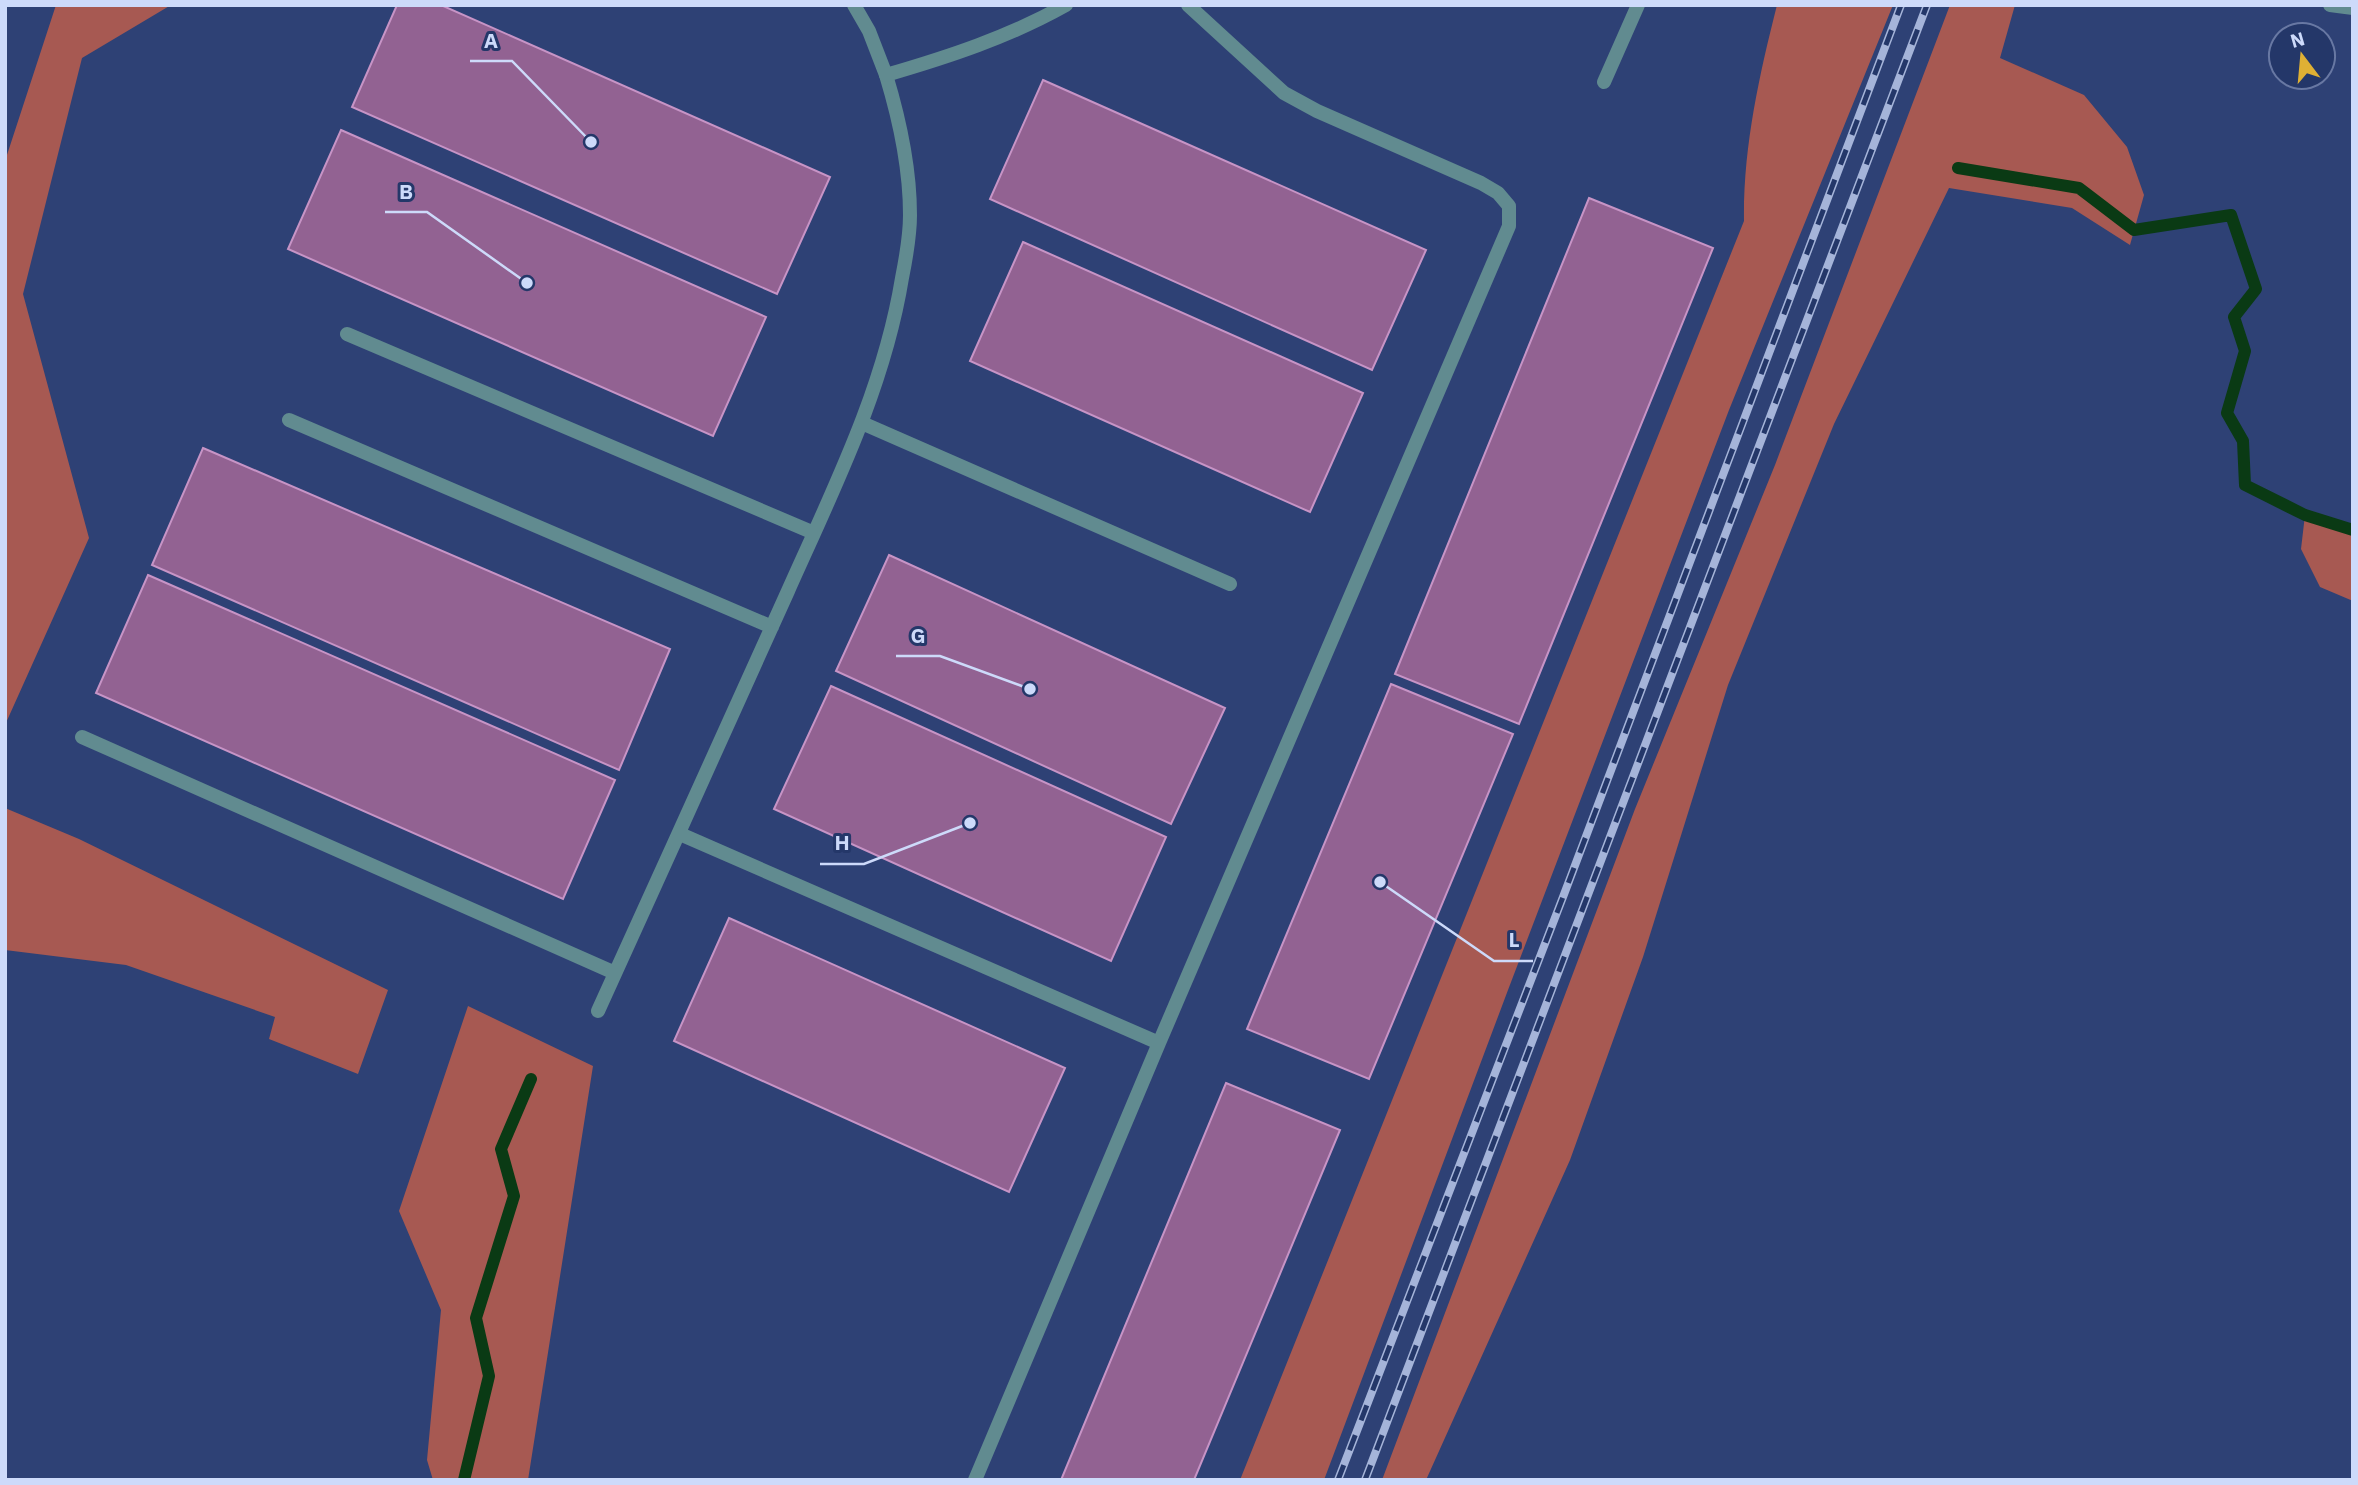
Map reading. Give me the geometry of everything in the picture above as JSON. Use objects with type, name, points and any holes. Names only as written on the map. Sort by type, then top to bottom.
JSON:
[{"type":"street","points":[[597,1011],[680,834],[814,533],[862,423],[885,358],[898,304],[910,217],[908,172],[901,123],[886,75],[869,31],[855,5]]},
{"type":"street","points":[[886,75],[989,42],[1036,22],[1066,5]]},
{"type":"street","points":[[975,1480],[1509,226],[1509,206],[1498,193],[1317,111],[1284,93],[1188,5]]},
{"type":"street","points":[[1604,82],[1639,5]]},
{"type":"street","points":[[2330,5],[2353,8]]},
{"type":"street","points":[[347,334],[814,533]]},
{"type":"street","points":[[289,419],[772,627]]},
{"type":"street","points":[[862,423],[1230,584]]},
{"type":"street","points":[[82,737],[615,974]]},
{"type":"street","points":[[680,834],[1159,1043]]},
{"type":"shaded area","points":[[56,5],[171,5],[82,58],[23,294],[89,538],[5,725],[5,161]]},
{"type":"shaded area","points":[[1777,5],[1893,5],[1729,410],[1324,1480],[1240,1480],[1744,221],[1746,166],[1753,112]]},
{"type":"shaded area","points":[[1950,5],[2015,5],[2000,58],[2084,95],[2127,147],[2144,195],[2130,245],[2072,208],[1949,188],[1834,424],[1728,685],[1643,957],[1570,1160],[1426,1480],[1382,1480],[1635,809],[1775,465]]},
{"type":"shaded area","points":[[2305,515],[2353,530],[2353,601],[2320,587],[2301,549]]},
{"type":"shaded area","points":[[5,808],[79,839],[388,990],[358,1074],[269,1039],[275,1017],[126,965],[5,950]]},
{"type":"shaded area","points":[[468,1006],[593,1066],[528,1480],[433,1480],[427,1460],[441,1310],[399,1211]]},
{"type":"building","points":[[397,5],[441,5],[830,177],[777,294],[352,107]]},
{"type":"building","points":[[1043,80],[1426,250],[1372,370],[990,199]]},
{"type":"building","points":[[341,130],[766,317],[713,436],[288,249]]},
{"type":"building","points":[[1589,198],[1713,248],[1519,724],[1395,674]]},
{"type":"building","points":[[1023,242],[1363,393],[1310,512],[970,361]]},
{"type":"building","points":[[203,448],[670,649],[619,770],[152,565]]},
{"type":"building","points":[[889,555],[1225,708],[1171,824],[836,671]]},
{"type":"building","points":[[148,575],[615,780],[563,899],[96,693]]},
{"type":"building","points":[[1391,684],[1513,734],[1369,1079],[1247,1029]]},
{"type":"building","points":[[831,686],[1166,837],[1111,961],[774,809]]},
{"type":"building","points":[[729,918],[1065,1068],[1009,1192],[674,1041]]},
{"type":"building","points":[[1226,1083],[1340,1130],[1194,1480],[1061,1480]]},
{"type":"waterway","points":[[1958,168],[2079,188],[2134,230],[2231,215],[2256,289],[2234,317],[2245,351],[2227,413],[2243,441],[2245,485],[2305,515],[2353,530]]},
{"type":"waterway","points":[[464,1480],[489,1376],[476,1318],[514,1196],[501,1149],[531,1079]]},
{"type":"railway","points":[[1338,1480],[1563,897],[1901,5]]},
{"type":"railway","points":[[1365,1480],[1927,5]]},
{"type":"place","name":"A","points":[[591,142]]},
{"type":"place","name":"B","points":[[527,283]]},
{"type":"place","name":"G","points":[[1030,689]]},
{"type":"place","name":"H","points":[[970,823]]},
{"type":"place","name":"L","points":[[1380,882]]}]
